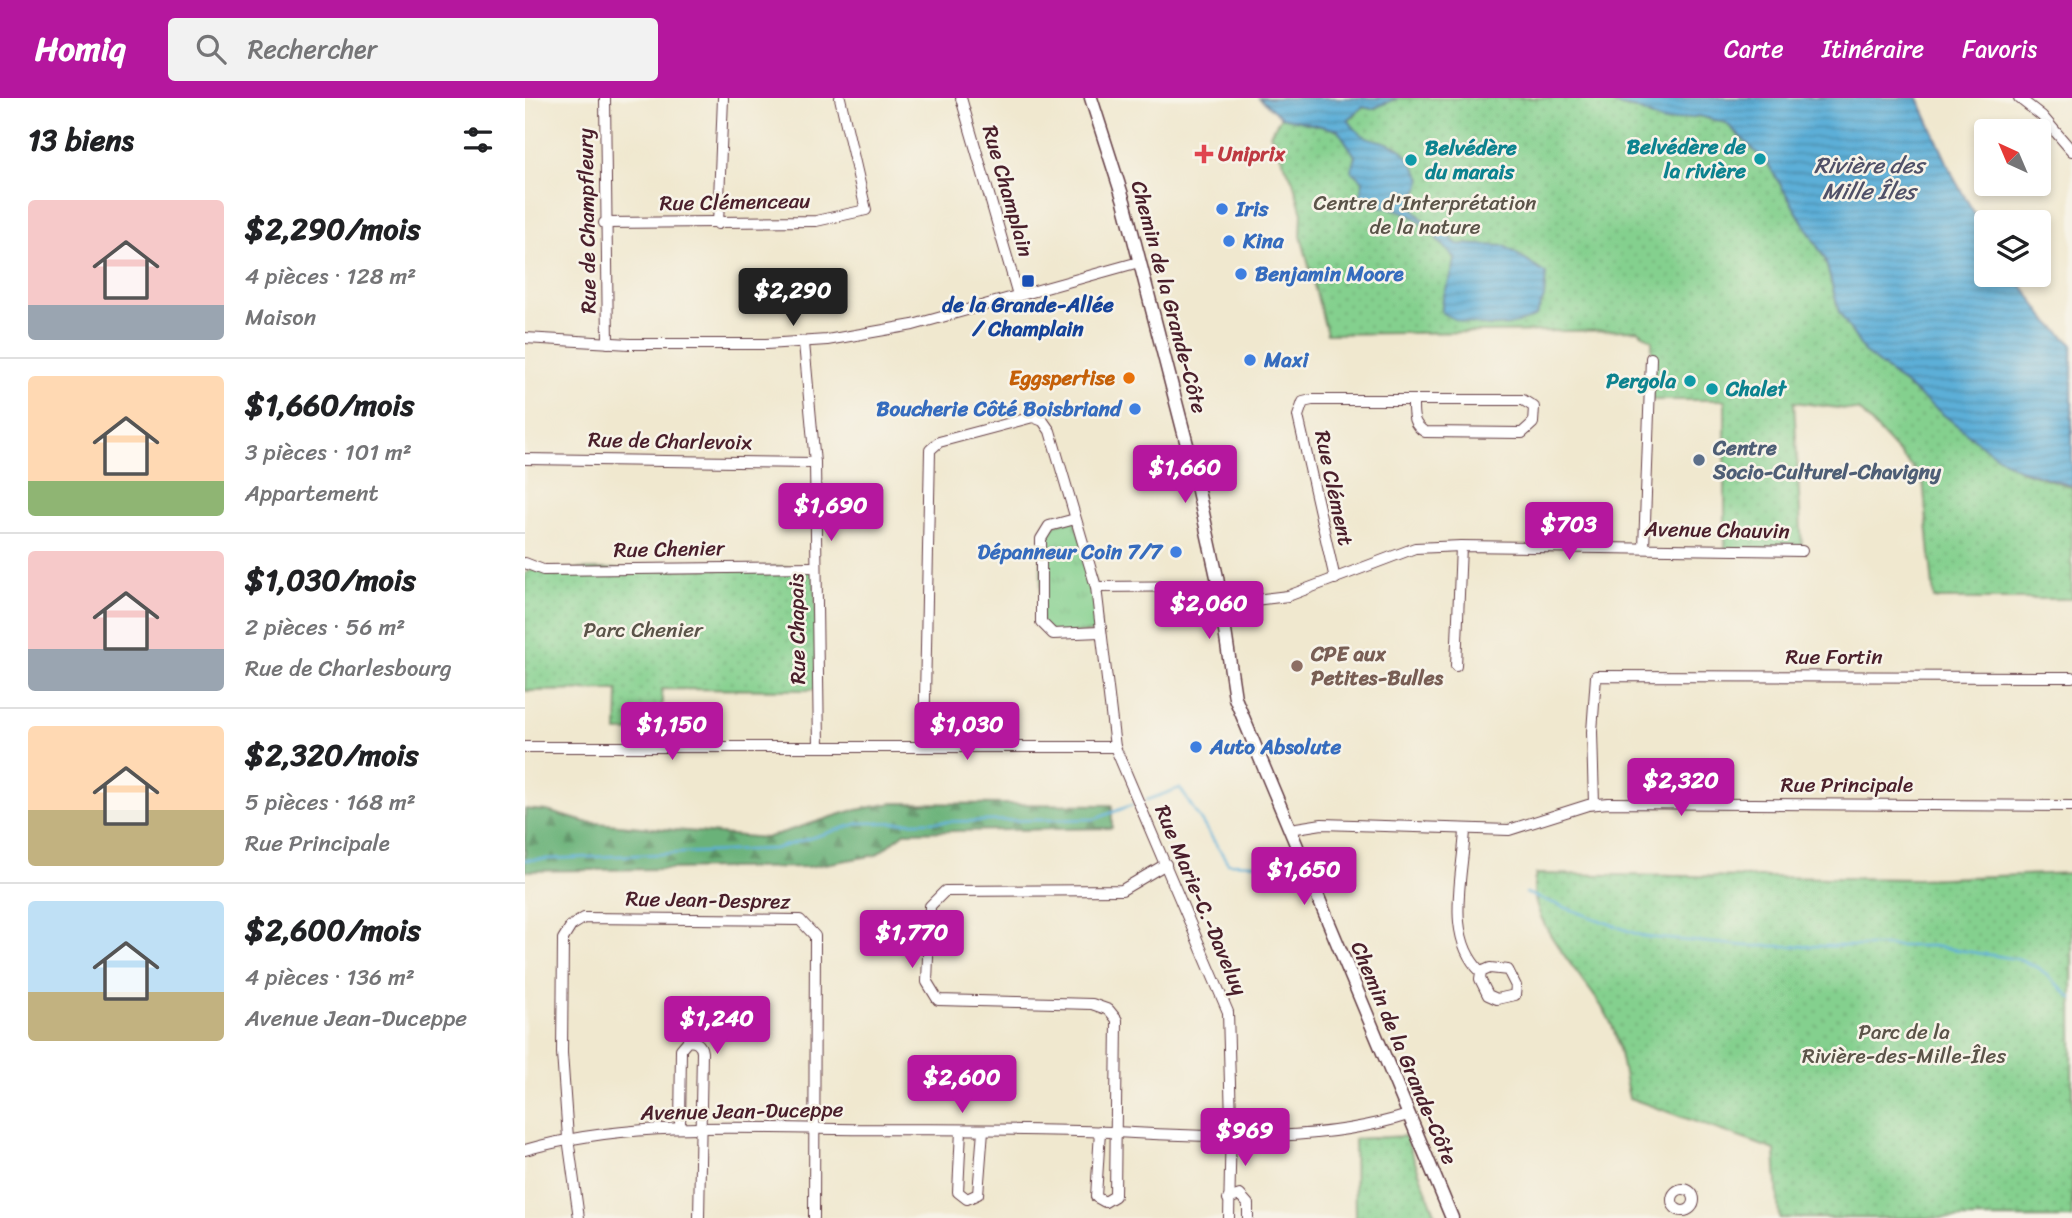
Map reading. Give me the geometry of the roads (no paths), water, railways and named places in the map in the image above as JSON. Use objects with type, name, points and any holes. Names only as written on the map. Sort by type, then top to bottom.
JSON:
[{"type":"main road","name":"Chemin de la Grande-Côte","points":[[1091,98],[1116,172],[1191,460],[1218,586],[1235,698],[1452,1218]]},
{"type":"street","name":"Rue de Champfleury","points":[[605,98],[604,223],[608,344]]},
{"type":"street","points":[[718,224],[723,98]]},
{"type":"street","name":"Rue Clémenceau","points":[[604,223],[816,221],[866,210],[840,98]]},
{"type":"street","name":"Rue Champlain","points":[[961,98],[1018,295]]},
{"type":"street","points":[[2019,98],[2042,116],[2072,151]]},
{"type":"street","points":[[525,338],[608,344],[804,342],[899,328],[1139,262]]},
{"type":"street","name":"Rue Chapais","points":[[804,342],[815,463],[819,747]]},
{"type":"street","points":[[1644,548],[1651,358]]},
{"type":"street","name":"Rue Clément","points":[[1335,579],[1298,416],[1300,405],[1312,400],[1413,401]]},
{"type":"street","points":[[1523,400],[1534,407],[1533,423],[1522,433],[1425,432],[1417,427],[1413,417],[1413,401],[1523,400]]},
{"type":"street","name":"Rue Marie-C.-Daveluy","points":[[924,747],[930,450],[939,442],[1033,417],[1043,421],[1050,431],[1096,587],[1115,747],[1228,1012],[1229,1218]]},
{"type":"street","name":"Rue de Charlevoix","points":[[525,459],[815,463]]},
{"type":"street","points":[[1075,519],[1049,526],[1041,538],[1041,622],[1052,634],[1100,632]]},
{"type":"street","points":[[1456,667],[1461,546]]},
{"type":"street","name":"Avenue Chauvin","points":[[1221,604],[1276,599],[1415,548],[1461,546],[1802,551]]},
{"type":"street","name":"Rue Chenier","points":[[525,563],[543,570],[815,567]]},
{"type":"street","points":[[1096,587],[1218,586]]},
{"type":"street","name":"Rue Fortin","points":[[1594,804],[1592,732],[1596,676],[2072,677]]},
{"type":"street","points":[[525,747],[1115,747]]},
{"type":"street","name":"Rue Principale","points":[[1290,829],[1322,824],[1465,830],[1515,829],[1594,804],[2072,806]]},
{"type":"street","points":[[1465,830],[1459,932],[1466,955],[1481,972]]},
{"type":"street","points":[[1100,1131],[1096,1197],[1105,1202],[1115,1196],[1118,1132],[1117,1020],[1109,1010],[1092,1004],[938,1000],[927,982],[930,906],[945,891],[1122,890],[1166,864]]},
{"type":"street","name":"Rue Jean-Desprez","points":[[579,1218],[568,1138],[562,1053],[563,939],[571,926],[584,918],[800,920],[815,936],[817,1129],[814,1218]]},
{"type":"street","points":[[680,1128],[681,1051],[682,1046],[690,1041],[698,1043],[702,1049],[699,1218]]},
{"type":"street","name":"Avenue Jean-Duceppe","points":[[525,1150],[568,1138],[680,1128],[1100,1131],[1230,1136],[1314,1132],[1408,1115]]},
{"type":"street","points":[[961,1130],[958,1192],[967,1199],[978,1194],[982,1130]]},
{"type":"street","points":[[1229,1199],[1240,1195],[1248,1204],[1248,1218]]},
{"type":"water","points":[[1259,98],[1398,98],[1372,109],[1363,107],[1348,119],[1359,133],[1392,144],[1409,158],[1422,179],[1412,208],[1431,228],[1445,232],[1457,244],[1505,246],[1546,274],[1544,298],[1536,316],[1514,324],[1489,326],[1464,322],[1442,313],[1443,299],[1455,258],[1413,217],[1360,200],[1363,181],[1351,171],[1355,156],[1338,130],[1281,117]]},
{"type":"water","name":"Rivière des Mille Îles","points":[[1605,98],[1918,98],[1955,180],[1974,212],[1974,287],[2023,287],[2045,318],[2072,344],[2072,486],[2016,468],[1992,453],[1865,353],[1839,312],[1825,259],[1768,164],[1726,123],[1699,116],[1663,122],[1636,109],[1616,105]]},
{"type":"waterway","points":[[1147,800],[1180,788],[1228,863],[1292,865]]},
{"type":"waterway","points":[[525,860],[774,849],[860,823],[1095,819],[1132,805]]},
{"type":"waterway","points":[[1526,893],[1645,937],[1748,946],[1932,946],[2017,959],[2039,968],[2072,998]]},
{"type":"place","name":"Uniprix","points":[[1204,154]]},
{"type":"place","name":"Belvédère de la rivière","points":[[1760,159]]},
{"type":"place","name":"Belvédère du marais","points":[[1411,160]]},
{"type":"place","name":"Iris","points":[[1222,209]]},
{"type":"place","name":"Kina","points":[[1229,241]]},
{"type":"place","name":"Benjamin Moore","points":[[1241,274]]},
{"type":"place","name":"de la Grande-Allée / Champlain","points":[[1028,281]]},
{"type":"place","name":"Maxi","points":[[1250,360]]},
{"type":"place","name":"Eggspertise","points":[[1129,378]]},
{"type":"place","name":"Pergola","points":[[1690,381]]},
{"type":"place","name":"Chalet","points":[[1712,389]]},
{"type":"place","name":"Boucherie Côté Boisbriand","points":[[1135,409]]},
{"type":"place","name":"Centre Socio-Culturel-Chavigny","points":[[1699,460]]},
{"type":"place","name":"Dépanneur Coin 7/7","points":[[1176,552]]},
{"type":"place","name":"CPE aux Petites-Bulles","points":[[1297,666]]},
{"type":"place","name":"Auto Absolute","points":[[1196,747]]},
{"type":"park label","name":"Centre d'Interprétation de la nature","points":[[1425,215]]},
{"type":"park label","name":"Parc Chenier","points":[[643,630]]},
{"type":"park label","name":"Parc de la Rivière-des-Mille-Îles","points":[[1904,1044]]}]
